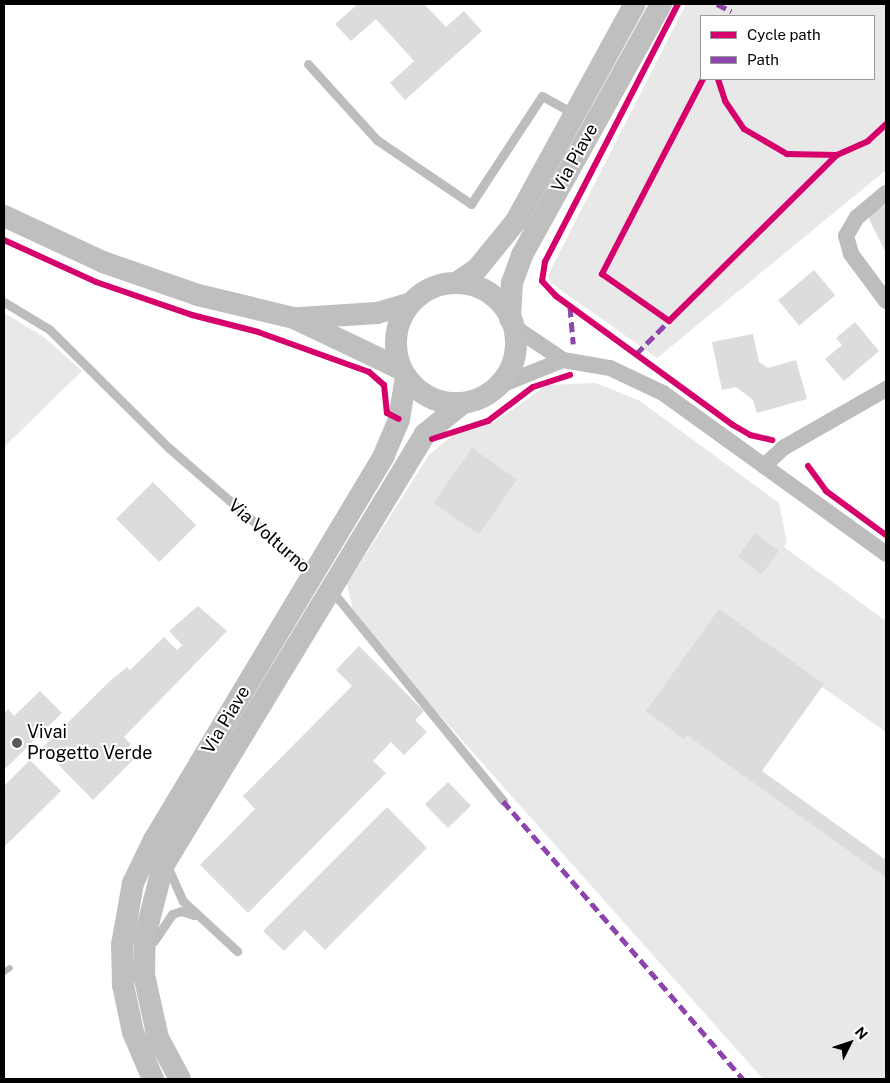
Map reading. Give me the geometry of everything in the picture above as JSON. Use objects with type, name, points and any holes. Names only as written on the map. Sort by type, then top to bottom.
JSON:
[{"type":"street","name":"Via Piave","points":[[456,283],[477,269],[516,221],[635,4]]},
{"type":"street","name":"Via Piave","points":[[512,323],[512,283],[522,255],[660,4]]},
{"type":"street","points":[[886,193],[857,217],[846,236],[851,254],[886,301]]},
{"type":"street","points":[[4,216],[104,262],[198,295],[294,318],[404,373],[435,400],[463,403],[496,387],[563,360],[590,363],[636,378],[764,466],[886,554]]},
{"type":"street","points":[[294,318],[377,313],[410,303],[431,288],[456,283],[489,293],[512,323],[563,360]]},
{"type":"street","points":[[404,373],[396,334],[410,303]]},
{"type":"street","points":[[496,387],[512,364],[512,323]]},
{"type":"street","name":"Via Piave","points":[[153,1079],[133,1032],[123,985],[122,945],[133,883],[393,438],[404,373]]},
{"type":"street","points":[[764,466],[783,448],[886,389]]},
{"type":"street","name":"Via Piave","points":[[180,1079],[153,1023],[144,974],[153,894],[172,850],[425,434],[463,403]]},
{"type":"lane","points":[[308,64],[378,140],[471,204],[542,96],[575,114]]},
{"type":"lane","name":"Via Volturno","points":[[4,302],[49,329],[169,448],[330,589],[503,801]]},
{"type":"lane","points":[[172,850],[169,876],[198,917],[237,951]]},
{"type":"lane","points":[[144,974],[155,935],[166,919],[181,911],[198,917]]},
{"type":"shaded area","points":[[686,4],[886,4],[886,170],[657,358],[551,283],[548,275]]},
{"type":"shaded area","points":[[4,313],[44,337],[82,371],[4,447]]},
{"type":"shaded area","points":[[596,383],[640,401],[779,503],[787,542],[784,547],[886,621],[886,732],[822,687],[686,735],[886,878],[886,1079],[763,1079],[413,685],[353,610],[347,584],[429,455],[454,434],[493,423],[547,385]]},
{"type":"building","points":[[358,4],[424,4],[446,27],[464,11],[482,31],[405,100],[390,83],[414,61],[376,19],[351,41],[335,24]]},
{"type":"building","points":[[886,205],[886,253],[867,215]]},
{"type":"building","points":[[814,270],[835,295],[799,325],[778,300]]},
{"type":"building","points":[[855,322],[879,351],[844,381],[825,359],[842,345],[836,338]]},
{"type":"building","points":[[753,334],[759,362],[768,368],[796,360],[807,399],[757,413],[753,400],[736,387],[722,390],[712,342]]},
{"type":"building","points":[[472,448],[517,480],[479,534],[434,503]]},
{"type":"building","points":[[153,482],[196,525],[159,562],[116,519]]},
{"type":"building","points":[[755,533],[779,551],[762,574],[738,556]]},
{"type":"building","points":[[198,606],[227,631],[124,737],[131,744],[124,751],[133,760],[93,800],[42,748],[110,681],[127,667],[130,670],[164,637],[177,650],[182,645],[169,631]]},
{"type":"building","points":[[719,609],[824,684],[762,771],[886,860],[886,878],[686,735],[684,739],[646,711]]},
{"type":"building","points":[[359,646],[424,711],[415,720],[427,732],[404,755],[391,742],[373,761],[386,773],[248,913],[200,865],[255,809],[243,796],[352,686],[336,670]]},
{"type":"building","name":"Vivai Progetto Verde","points":[[40,691],[62,713],[4,770],[4,713],[8,709],[14,716]]},
{"type":"building","points":[[30,760],[61,791],[4,847],[4,786]]},
{"type":"building","points":[[448,782],[471,806],[448,828],[425,804]]},
{"type":"building","points":[[387,807],[427,848],[325,950],[305,930],[284,951],[263,931]]},
{"type":"waterway","points":[[4,972],[10,968]]},
{"type":"marked path","points":[[717,4],[731,11]]},
{"type":"marked path","points":[[570,307],[573,344]]},
{"type":"marked path","points":[[636,354],[669,321]]},
{"type":"marked path","points":[[503,801],[743,1079]]},
{"type":"cycle path","points":[[678,4],[545,262],[542,281],[556,296],[733,425],[750,435],[772,440]]},
{"type":"cycle path","points":[[702,80],[602,274],[669,321],[837,155]]},
{"type":"cycle path","points":[[718,80],[725,101],[744,129],[787,154],[837,155],[868,141],[886,124]]},
{"type":"cycle path","points":[[4,240],[96,282],[192,315],[258,332],[369,372],[384,385],[387,413],[399,419]]},
{"type":"cycle path","points":[[432,439],[488,421],[533,387],[570,375]]},
{"type":"cycle path","points":[[808,466],[826,491],[886,535]]},
{"type":"place","name":"Vivai Progetto Verde","points":[[17,743]]}]
